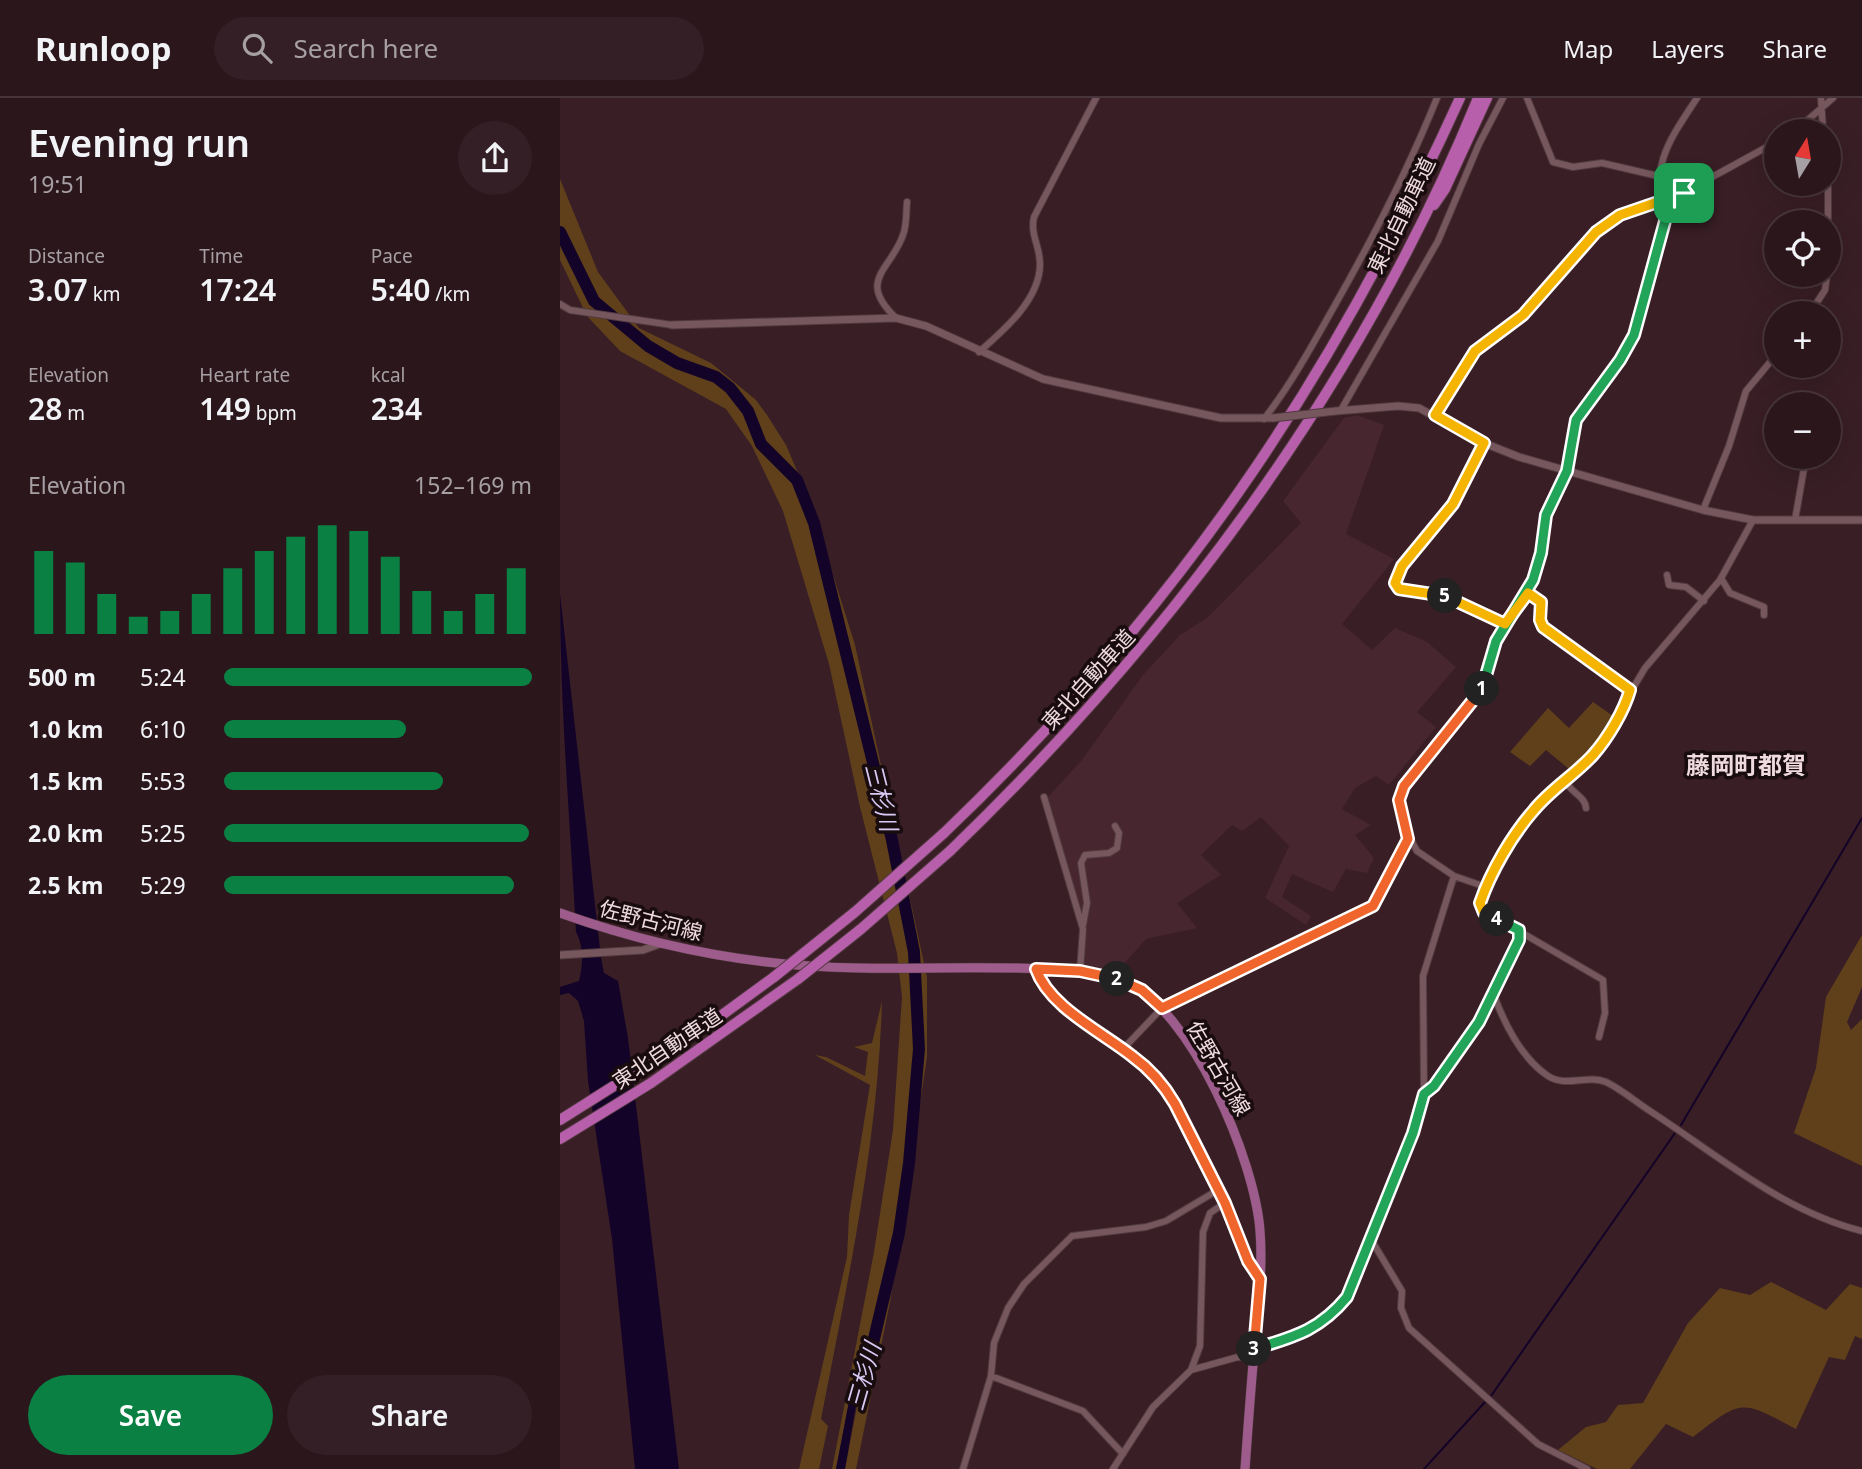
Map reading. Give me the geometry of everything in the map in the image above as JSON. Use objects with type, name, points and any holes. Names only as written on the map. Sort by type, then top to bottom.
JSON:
[{"type":"highway","name":"東北自動車道","points":[[560,1120],[649,1064],[775,977],[855,912],[944,833],[1080,694],[1157,604],[1289,421],[1358,305],[1423,179],[1460,98]]},
{"type":"highway","name":"東北自動車道","points":[[560,1139],[652,1083],[798,979],[861,929],[950,850],[1093,706],[1171,614],[1221,548],[1274,472],[1345,360],[1421,221],[1478,98]]},
{"type":"highway","points":[[1421,221],[1446,189],[1487,98]]},
{"type":"main road","name":"佐野古河線","points":[[560,913],[662,943],[788,964],[1080,971],[1124,981],[1142,990],[1162,1008],[1221,1100],[1241,1145],[1259,1215],[1260,1279],[1245,1469]]},
{"type":"street","points":[[979,352],[1002,332],[1029,299],[1040,265],[1031,234],[1034,217],[1096,98]]},
{"type":"street","points":[[1268,418],[1289,387],[1351,277],[1407,171],[1437,98]]},
{"type":"street","points":[[1338,410],[1437,242],[1479,144],[1503,98]]},
{"type":"street","points":[[1527,98],[1553,162],[1573,167],[1602,163],[1658,176]]},
{"type":"street","points":[[1663,228],[1658,202],[1658,176],[1669,140],[1697,98]]},
{"type":"street","points":[[1821,98],[1822,119]]},
{"type":"street","points":[[1809,119],[1833,98]]},
{"type":"street","points":[[1435,415],[1475,351],[1523,315],[1596,232],[1620,215],[1684,193],[1764,149]]},
{"type":"street","points":[[1486,887],[1454,876],[1417,851],[1408,839],[1399,800],[1404,786],[1478,697],[1505,624],[1528,593],[1541,553],[1546,515],[1567,471],[1576,420],[1620,360],[1634,335],[1668,210],[1684,193]]},
{"type":"street","points":[[896,318],[883,307],[879,296],[880,272],[903,237],[907,202]]},
{"type":"street","points":[[560,304],[570,310],[672,325],[896,318],[926,326],[1030,375],[1221,418],[1268,418],[1338,410],[1408,407],[1435,415],[1484,443],[1567,471],[1703,510],[1753,520],[1862,520]]},
{"type":"street","points":[[1703,510],[1729,446],[1746,391],[1764,369]]},
{"type":"street","points":[[1484,443],[1453,504],[1402,566],[1395,583],[1399,589],[1451,597],[1505,624]]},
{"type":"street","points":[[1794,520],[1805,469]]},
{"type":"street","points":[[1599,1037],[1605,1013],[1603,980],[1519,930],[1484,913],[1480,903],[1486,887],[1528,817],[1564,778],[1593,755],[1626,702],[1630,690],[1721,578],[1753,520]]},
{"type":"street","points":[[1667,575],[1669,585],[1686,587],[1704,601]]},
{"type":"street","points":[[1721,578],[1730,593],[1738,599],[1763,607],[1763,615]]},
{"type":"street","points":[[1528,593],[1541,602],[1540,620],[1543,627],[1630,690]]},
{"type":"street","points":[[1564,778],[1567,787],[1583,799],[1586,808]]},
{"type":"street","points":[[1044,797],[1083,929]]},
{"type":"street","points":[[1080,971],[1087,903],[1081,863],[1085,855],[1109,853],[1117,848],[1119,833],[1115,826]]},
{"type":"street","points":[[1123,1049],[1162,1008],[1367,910],[1384,891],[1408,839]]},
{"type":"street","points":[[1191,1370],[1254,1353],[1314,1328],[1331,1316],[1347,1297],[1372,1241],[1388,1191],[1413,1133],[1424,1094],[1423,976],[1454,876]]},
{"type":"street","points":[[1424,1094],[1434,1086],[1479,1022],[1519,940],[1519,930]]},
{"type":"street","points":[[560,954],[601,954],[653,948],[662,943]]},
{"type":"street","points":[[1036,969],[1042,981],[1071,1013],[1123,1049],[1166,1089],[1225,1203],[1248,1261],[1260,1279]]},
{"type":"street","points":[[1493,993],[1502,1020],[1527,1056],[1549,1077],[1567,1082],[1606,1082],[1750,1179],[1786,1199],[1862,1231]]},
{"type":"street","points":[[964,1469],[991,1376],[994,1343],[1008,1308],[1024,1284],[1065,1241],[1080,1234],[1146,1227],[1166,1221],[1218,1190]]},
{"type":"street","points":[[1113,1469],[1153,1408],[1191,1370],[1200,1346],[1203,1232],[1210,1213],[1225,1203]]},
{"type":"street","points":[[1372,1241],[1402,1291],[1401,1308],[1409,1328],[1538,1444],[1558,1457],[1587,1469]]},
{"type":"street","points":[[991,1376],[1083,1411],[1123,1454]]},
{"type":"shaded area","points":[[560,179],[598,272],[639,328],[711,363],[756,400],[786,445],[810,501],[855,645],[927,977],[927,1057],[890,1302],[856,1469],[845,1469],[862,1380],[852,1386],[836,1469],[832,1469],[874,1252],[893,1130],[902,997],[897,953],[860,807],[829,664],[783,511],[752,446],[726,409],[620,351],[587,316],[560,260]]},
{"type":"shaded area","points":[[1357,415],[1384,425],[1346,534],[1394,559],[1342,624],[1372,650],[1395,628],[1427,642],[1456,667],[1417,712],[1436,727],[1389,785],[1376,776],[1355,788],[1342,809],[1371,825],[1355,835],[1374,858],[1367,873],[1346,869],[1333,892],[1292,874],[1282,897],[1311,916],[1306,925],[1265,898],[1289,846],[1261,817],[1242,831],[1232,825],[1201,855],[1221,875],[1177,903],[1197,928],[1146,939],[1116,973],[1088,967],[1084,964],[1086,928],[1047,798],[1082,760],[1143,675],[1180,635],[1207,618],[1301,523],[1283,501],[1344,418]]},
{"type":"shaded area","points":[[560,594],[601,958],[604,973],[618,981],[628,1038],[679,1469],[635,1469],[612,1239],[588,1081],[584,1021],[578,1001],[569,993],[560,995],[560,987],[579,981],[582,956],[576,932],[568,806]]},
{"type":"shaded area","points":[[1593,702],[1613,716],[1592,751],[1569,769],[1546,750],[1530,766],[1510,752],[1548,708],[1569,728]]},
{"type":"shaded area","points":[[1862,935],[1862,987],[1847,1022],[1851,1030],[1862,1019],[1862,1166],[1794,1133],[1816,1068],[1826,997]]},
{"type":"shaded area","points":[[882,1001],[875,1106],[868,1159],[821,1419],[828,1426],[819,1469],[799,1469],[847,1257],[849,1215],[870,1085],[815,1055],[826,1057],[865,1076],[868,1052],[854,1047],[872,1043]]},
{"type":"shaded area","points":[[1771,1282],[1826,1310],[1850,1284],[1862,1288],[1862,1339],[1855,1336],[1845,1360],[1829,1357],[1796,1429],[1764,1413],[1743,1408],[1722,1415],[1693,1437],[1666,1424],[1630,1469],[1597,1469],[1558,1450],[1586,1427],[1606,1422],[1618,1405],[1643,1403],[1688,1323],[1720,1288],[1750,1295]]},
{"type":"shaded area","points":[[861,1376],[845,1469],[836,1469],[852,1386]]},
{"type":"waterway","name":"三杉川","points":[[560,232],[594,301],[648,346],[677,363],[716,377],[730,388],[748,411],[761,444],[797,480],[814,523],[892,840],[914,952],[919,1049],[909,1163],[899,1233],[865,1377],[855,1395]]},
{"type":"waterway","points":[[1681,1125],[1862,818]]},
{"type":"waterway","points":[[1491,1396],[1675,1133]]},
{"type":"waterway","points":[[1424,1469],[1485,1402]]},
{"type":"district","name":"藤岡町都賀","points":[[1746,764]]},
{"type":"route","points":[[1684,193],[1620,215],[1596,232],[1523,315],[1475,351],[1445,403],[1435,415],[1484,443],[1453,504],[1402,566],[1396,586],[1399,589],[1451,597],[1468,604],[1492,618],[1505,624],[1528,593],[1541,602],[1540,620],[1543,627],[1630,690],[1626,702],[1593,755],[1564,778],[1533,810],[1486,887],[1480,903],[1484,913],[1519,930],[1519,940],[1479,1022],[1434,1086],[1424,1094],[1405,1155],[1388,1191],[1360,1271],[1347,1297],[1331,1316],[1314,1328],[1254,1349],[1260,1279],[1248,1261],[1225,1203],[1175,1104],[1166,1089],[1142,1064],[1071,1013],[1038,976],[1036,969],[1080,971],[1110,976],[1142,990],[1162,1008],[1373,906],[1384,891],[1408,839],[1399,800],[1404,786],[1478,697],[1496,641],[1508,618],[1528,593],[1541,553],[1546,515],[1567,471],[1576,420],[1587,401],[1620,360],[1634,335],[1668,210],[1684,193]]}]
